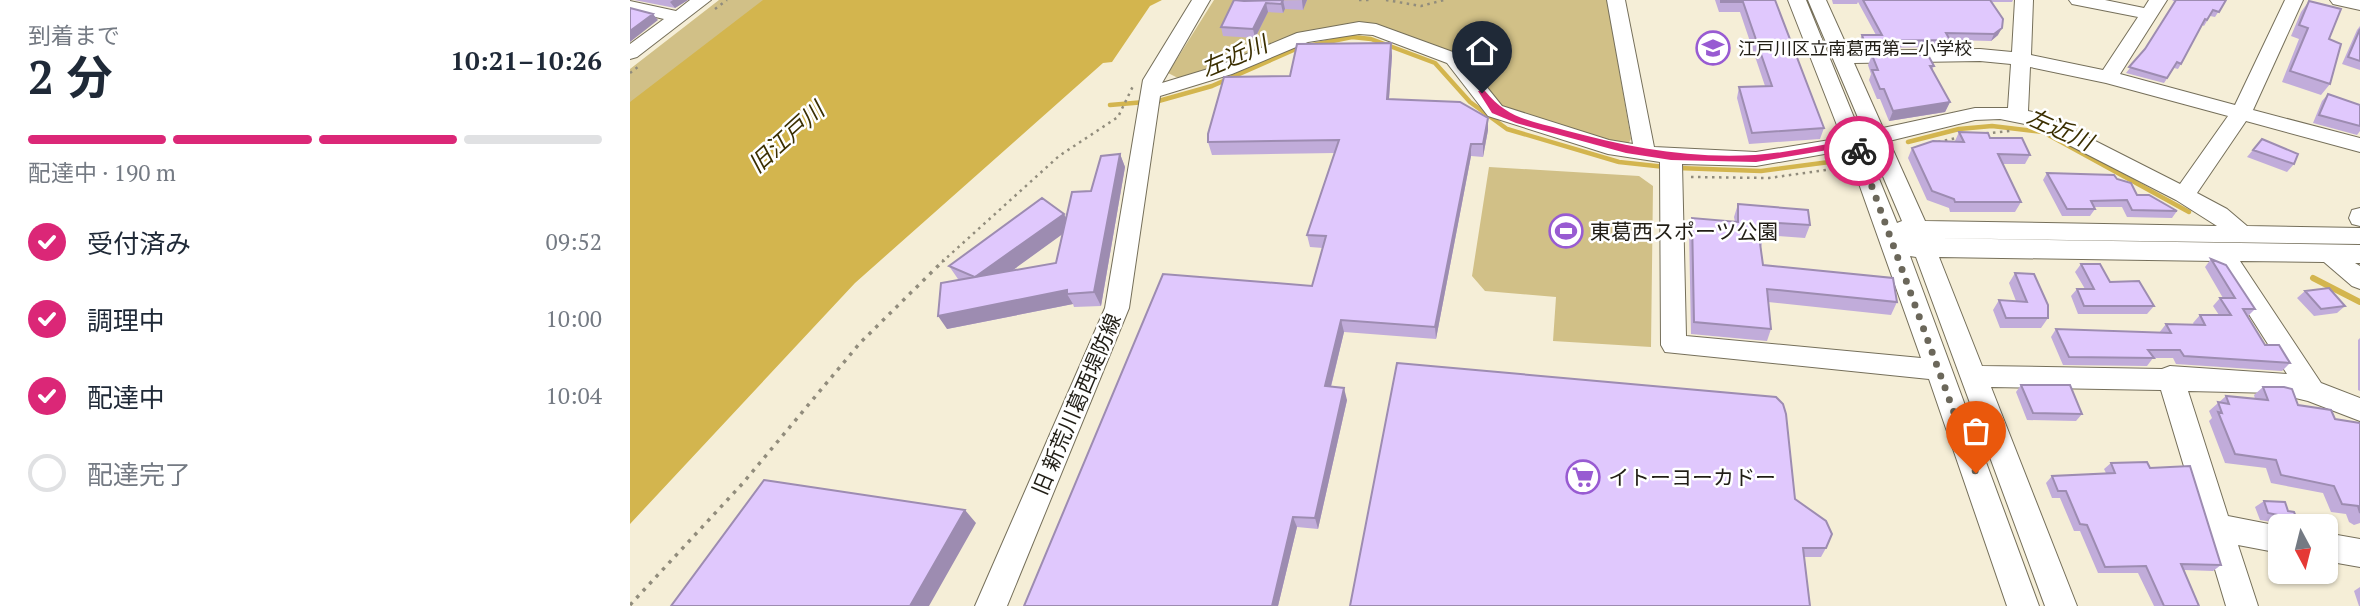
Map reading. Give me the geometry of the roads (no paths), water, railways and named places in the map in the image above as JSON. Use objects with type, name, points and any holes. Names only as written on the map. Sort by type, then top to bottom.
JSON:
[{"type":"street","points":[[630,53],[702,0]]},
{"type":"street","name":"旧 新荒川葛西堤防線","points":[[990,606],[1117,308],[1145,85],[1153,80],[1201,0]]},
{"type":"street","points":[[1616,0],[1646,153]]},
{"type":"street","points":[[1797,0],[1866,139],[1921,238],[2061,606]]},
{"type":"street","points":[[1817,0],[1841,57],[1866,139],[1891,238],[2023,606]]},
{"type":"street","points":[[2018,123],[2024,0]]},
{"type":"street","points":[[2078,0],[2154,7],[2108,77]]},
{"type":"street","points":[[2184,195],[2241,113],[2294,0]]},
{"type":"street","points":[[2339,0],[2360,5]]},
{"type":"street","points":[[630,6],[679,17]]},
{"type":"street","points":[[1145,85],[1225,70],[1304,37],[1360,28],[1376,30],[1454,59],[1496,111],[1519,121],[1608,147],[1646,153],[1671,166],[1756,159],[1866,139],[1975,114],[2018,123],[2051,125],[2184,195],[2219,215],[2242,234]]},
{"type":"street","points":[[1841,57],[1980,55],[2020,59],[2108,77],[2360,145]]},
{"type":"street","points":[[1671,166],[1674,345],[1940,370]]},
{"type":"street","points":[[1891,238],[2242,234],[2360,236]]},
{"type":"street","points":[[1921,238],[2222,252],[2360,254]]},
{"type":"street","points":[[2222,252],[2312,391]]},
{"type":"street","points":[[2330,254],[2360,280]]},
{"type":"street","points":[[1974,376],[2170,377],[2274,382],[2312,391],[2360,410]]},
{"type":"street","points":[[2170,377],[2242,606]]},
{"type":"street","points":[[2217,528],[2268,537]]},
{"type":"street","points":[[2338,549],[2360,553]]},
{"type":"water","name":"旧江戸川","points":[[763,0],[1162,0],[1150,6],[1112,62],[1103,63],[855,283],[630,524],[630,102]]},
{"type":"waterway","name":"左近川","points":[[1155,102],[1212,86],[1298,48],[1352,37],[1371,39],[1435,63],[1470,102],[1507,129],[1619,162],[1665,167]]},
{"type":"waterway","name":"左近川","points":[[1110,105],[1145,102]]},
{"type":"waterway","name":"左近川","points":[[1908,142],[1959,129],[1992,126],[2043,132],[2189,212]]},
{"type":"waterway","name":"左近川","points":[[1678,168],[1761,171],[1837,161]]},
{"type":"waterway","name":"左近川","points":[[2313,278],[2360,302]]},
{"type":"place","name":"江戸川区立南葛西第二小学校","points":[[1713,48]]},
{"type":"place","name":"東葛西スポーツ公園","points":[[1566,231]]},
{"type":"place","name":"イトーヨーカドー","points":[[1583,477]]}]
